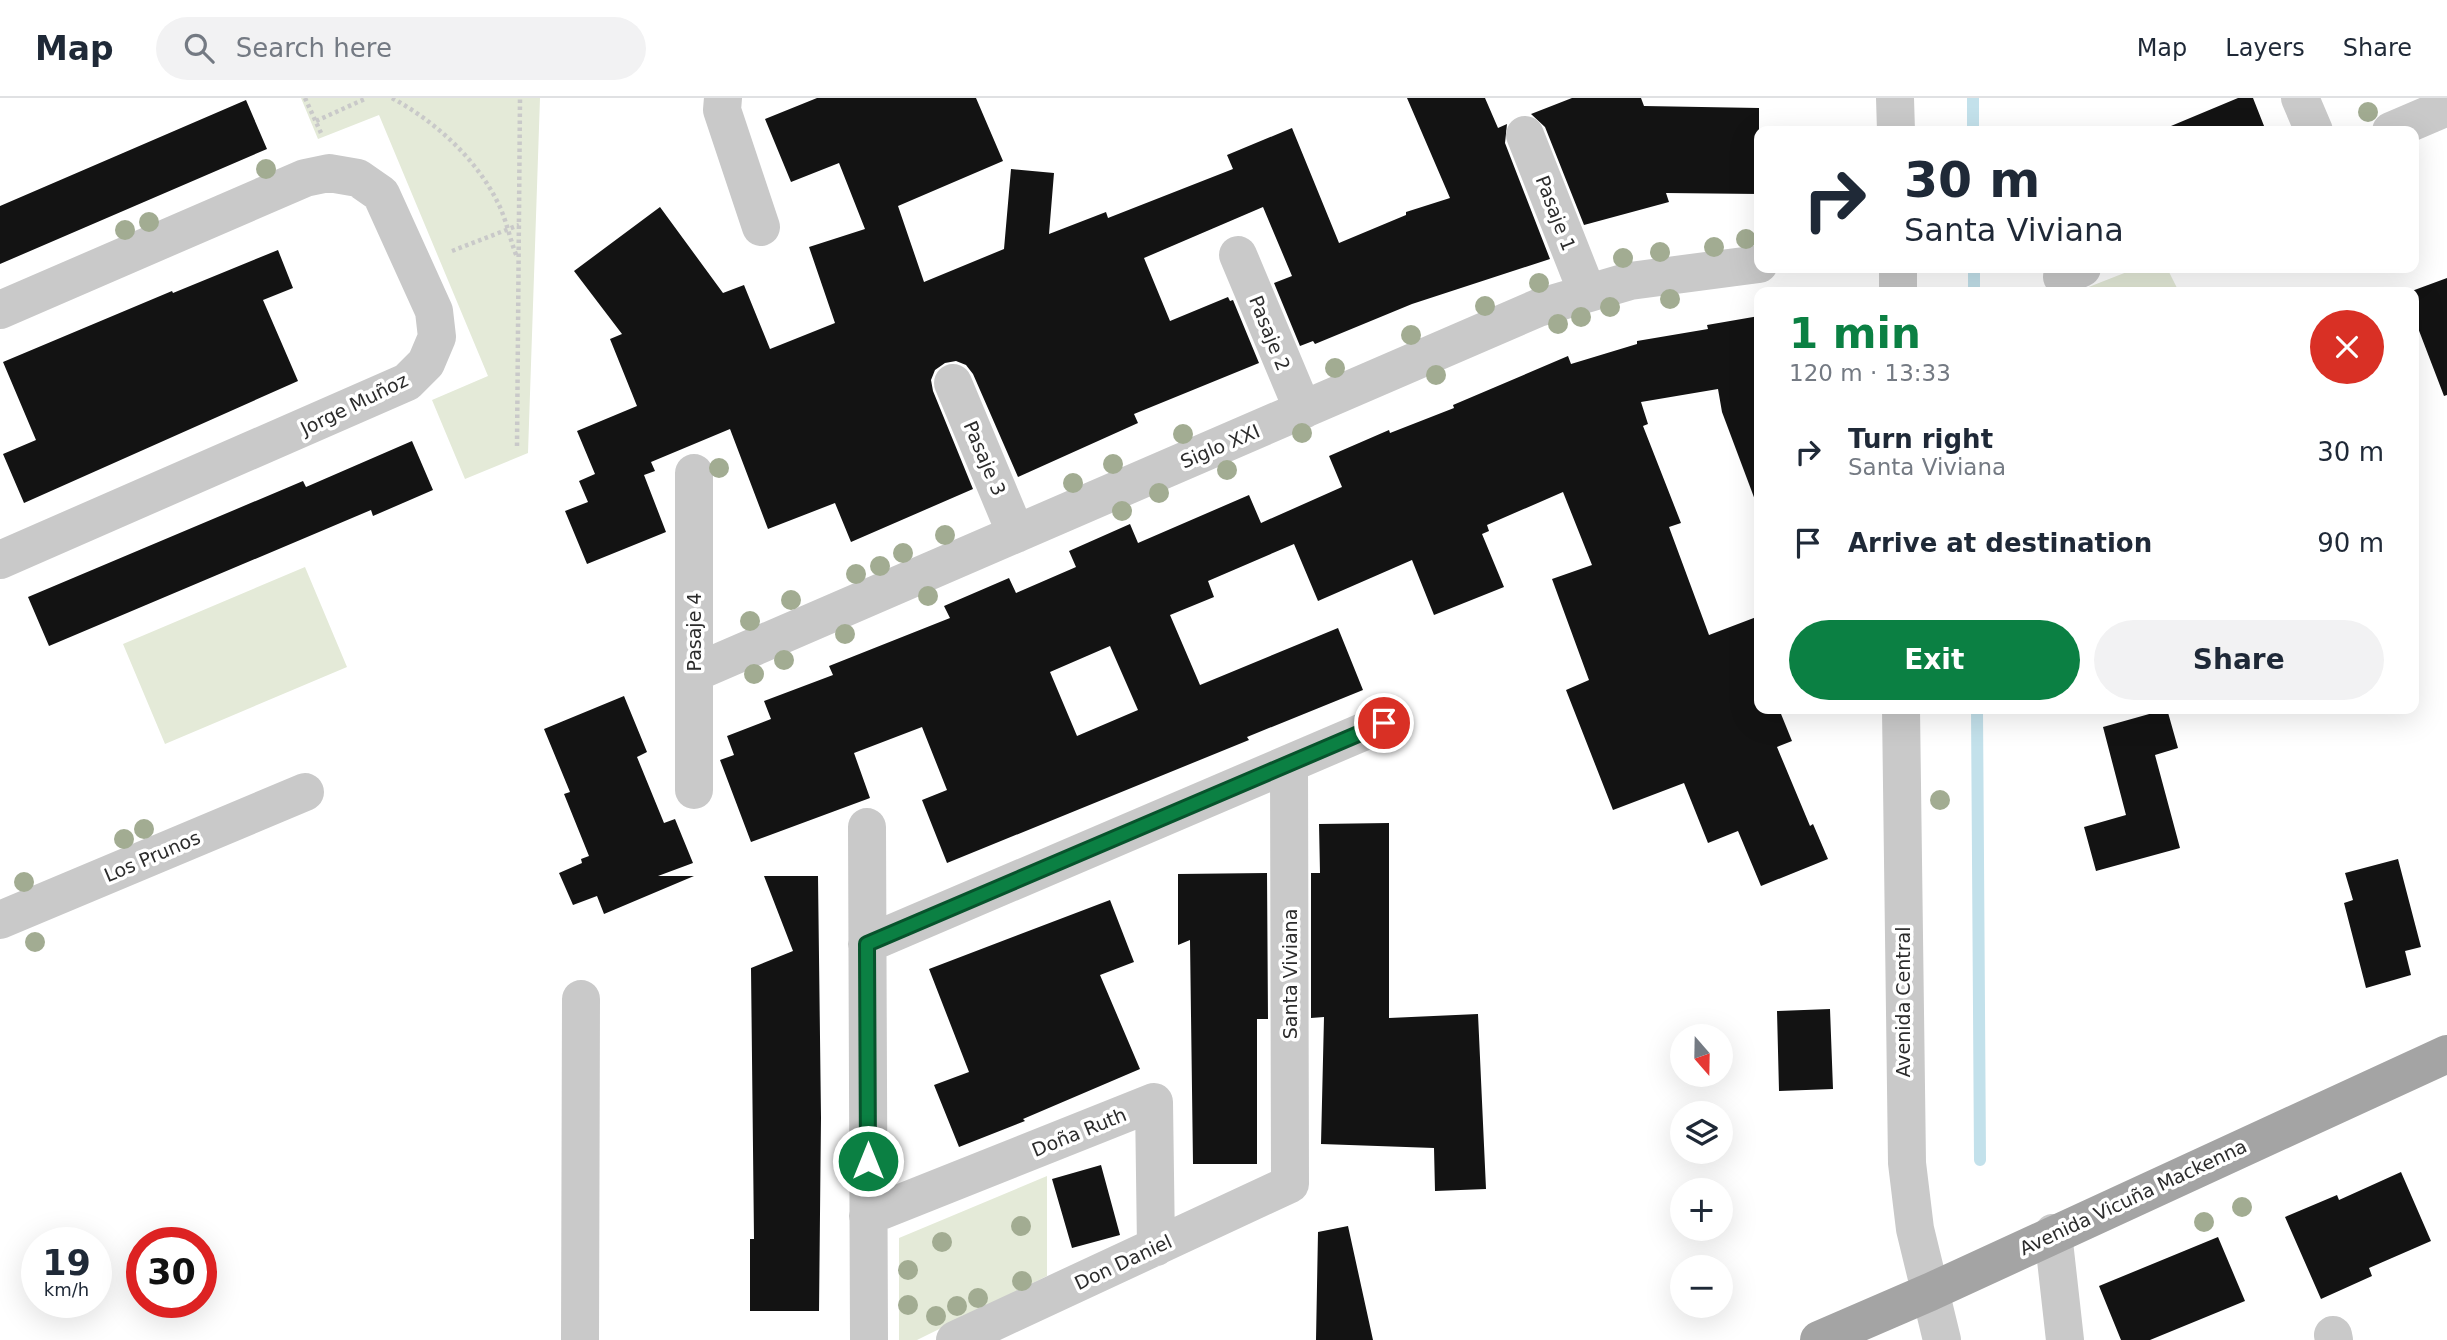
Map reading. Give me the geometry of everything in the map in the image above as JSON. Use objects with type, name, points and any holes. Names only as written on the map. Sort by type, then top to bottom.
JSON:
[{"type":"main road","name":"Avenida Vicuña Mackenna","points":[[1819,1340],[1930,1292],[2053,1233],[2447,1054]]},
{"type":"street","points":[[723,98],[722,110],[761,227]]},
{"type":"street","points":[[1895,98],[1896,126]]},
{"type":"street","points":[[2300,98],[2312,126]]},
{"type":"street","points":[[2403,126],[2447,107]]},
{"type":"street","name":"Pasaje 1","points":[[1525,135],[1587,292]]},
{"type":"street","name":"Jorge Muñoz","points":[[0,310],[268,194],[329,173],[358,178],[381,194],[434,311],[437,337],[426,363],[407,382],[0,561]]},
{"type":"street","name":"Pasaje 2","points":[[1238,256],[1303,410]]},
{"type":"street","name":"Siglo XXI","points":[[694,673],[1538,308],[1587,292],[1684,272],[1754,265]]},
{"type":"street","name":"Pasaje 3","points":[[953,383],[1016,534]]},
{"type":"street","name":"Pasaje 4","points":[[694,473],[694,790]]},
{"type":"street","name":"Avenida Central","points":[[1901,714],[1906,1150],[1915,1229],[1942,1340]]},
{"type":"street","points":[[867,944],[1384,723]]},
{"type":"street","name":"Santa Viviana","points":[[1289,764],[1290,1184]]},
{"type":"street","name":"Los Prunos","points":[[0,920],[305,792]]},
{"type":"street","points":[[867,827],[869,1340]]},
{"type":"street","points":[[580,1340],[581,999]]},
{"type":"street","name":"Doña Ruth","points":[[868,1216],[1154,1102],[1156,1247]]},
{"type":"street","name":"Don Daniel","points":[[955,1340],[1290,1184]]},
{"type":"street","points":[[2053,1233],[2064,1340]]},
{"type":"path","points":[[305,98],[321,133]]},
{"type":"path","points":[[316,121],[367,98]]},
{"type":"path","points":[[391,98],[431,123],[458,147],[498,203],[519,261]]},
{"type":"path","points":[[517,446],[520,98]]},
{"type":"path","points":[[443,255],[508,227],[519,225]]},
{"type":"green space","points":[[301,98],[540,98],[528,453],[465,479],[432,400],[488,376],[379,115],[318,139]]},
{"type":"green space","points":[[2124,273],[2170,273],[2176,287],[2089,287]]},
{"type":"green space","points":[[305,567],[347,667],[165,744],[123,644]]},
{"type":"green space","points":[[1047,1176],[1047,1276],[917,1340],[899,1340],[899,1238]]},
{"type":"building","points":[[817,98],[976,98],[1003,161],[898,206],[924,282],[1004,249],[1011,169],[1054,173],[1049,234],[1106,212],[1108,218],[1233,169],[1227,155],[1292,128],[1339,243],[1406,215],[1406,212],[1450,198],[1407,98],[1485,98],[1498,128],[1507,124],[1505,143],[1550,259],[1412,304],[1315,344],[1313,341],[1300,346],[1274,283],[1292,276],[1263,207],[1144,258],[1170,321],[1228,297],[1230,301],[1233,300],[1259,363],[1134,414],[1138,423],[1018,477],[973,374],[966,365],[956,361],[945,363],[935,370],[931,380],[933,391],[973,489],[851,542],[835,503],[768,529],[730,429],[651,462],[655,471],[644,475],[666,532],[587,564],[565,511],[588,502],[579,481],[595,474],[577,431],[637,406],[610,339],[622,334],[574,271],[660,207],[723,293],[744,285],[770,349],[835,323],[809,247],[865,229],[839,163],[791,182],[765,119]]},
{"type":"building","points":[[1572,98],[1641,98],[1644,106],[1759,108],[1759,126],[1754,126],[1754,194],[1666,193],[1669,202],[1584,225],[1545,127],[1531,114]]},
{"type":"building","points":[[2238,98],[2253,98],[2264,126],[2171,126]]},
{"type":"building","points":[[246,100],[267,149],[0,264],[0,206]]},
{"type":"building","points":[[278,250],[293,288],[263,300],[298,381],[24,503],[3,454],[36,440],[3,362]]},
{"type":"building","points":[[2447,278],[2447,395],[2444,396],[2419,331],[2419,288]]},
{"type":"building","points":[[1754,317],[1754,497],[1722,412],[1718,389],[1641,402],[1648,424],[1643,426],[1681,523],[1669,527],[1709,635],[1754,618],[1754,714],[1781,714],[1792,741],[1777,747],[1810,826],[1813,824],[1828,859],[1761,886],[1738,831],[1708,843],[1684,783],[1613,810],[1566,690],[1589,680],[1552,579],[1592,565],[1563,492],[1487,525],[1489,531],[1482,534],[1504,587],[1434,615],[1412,560],[1318,601],[1294,544],[1208,581],[1214,597],[1170,615],[1200,685],[1338,628],[1363,690],[1247,737],[1249,740],[947,863],[922,800],[947,790],[922,727],[854,753],[870,798],[751,842],[720,760],[734,755],[727,736],[771,719],[764,701],[833,675],[829,666],[950,618],[944,606],[1009,578],[1016,593],[1076,567],[1069,551],[1130,524],[1138,543],[1249,495],[1261,523],[1342,487],[1329,456],[1389,430],[1390,433],[1454,408],[1453,405],[1568,356],[1571,364],[1637,344],[1637,341],[1708,329],[1707,325]],"holes":[[[1110,646],[1138,710],[1077,736],[1050,672]]]},
{"type":"building","points":[[412,441],[433,490],[373,516],[371,510],[49,646],[28,597],[303,481],[306,487]]},
{"type":"building","points":[[624,696],[647,752],[637,757],[664,823],[675,819],[693,863],[658,876],[694,876],[604,914],[597,896],[573,905],[559,873],[582,863],[581,859],[589,856],[564,794],[570,792],[544,729]]},
{"type":"building","points":[[2149,714],[2168,714],[2178,748],[2155,755],[2180,848],[2096,871],[2084,827],[2126,815],[2103,727]]},
{"type":"building","points":[[1389,823],[1389,1018],[1478,1014],[1486,1189],[1435,1191],[1434,1148],[1321,1144],[1324,1017],[1311,1018],[1311,873],[1320,873],[1319,824]]},
{"type":"building","points":[[2398,859],[2421,947],[2405,951],[2411,975],[2366,988],[2344,903],[2353,900],[2345,873]]},
{"type":"building","points":[[1267,873],[1268,1019],[1257,1019],[1257,1164],[1193,1164],[1190,940],[1178,945],[1178,874]]},
{"type":"building","points":[[764,876],[818,876],[821,1118],[819,1311],[750,1311],[750,1239],[754,1239],[751,968],[793,951]]},
{"type":"building","points":[[1110,900],[1134,962],[1100,975],[1140,1069],[1023,1119],[1025,1121],[959,1147],[934,1085],[969,1072],[929,969]]},
{"type":"building","points":[[1830,1009],[1833,1089],[1779,1091],[1777,1011]]},
{"type":"building","points":[[1101,1165],[1120,1235],[1072,1248],[1052,1179]]},
{"type":"building","points":[[2401,1172],[2431,1241],[2369,1268],[2372,1276],[2321,1299],[2285,1217],[2337,1195],[2339,1200]]},
{"type":"building","points":[[1348,1226],[1373,1340],[1316,1340],[1318,1232]]},
{"type":"building","points":[[2218,1237],[2245,1301],[2150,1340],[2121,1340],[2099,1286]]},
{"type":"waterway","points":[[1973,98],[1973,126]]},
{"type":"waterway","points":[[1974,273],[1974,287]]},
{"type":"waterway","points":[[1977,714],[1980,1160]]},
{"type":"route","points":[[868,1161],[867,944],[1384,723]]}]
